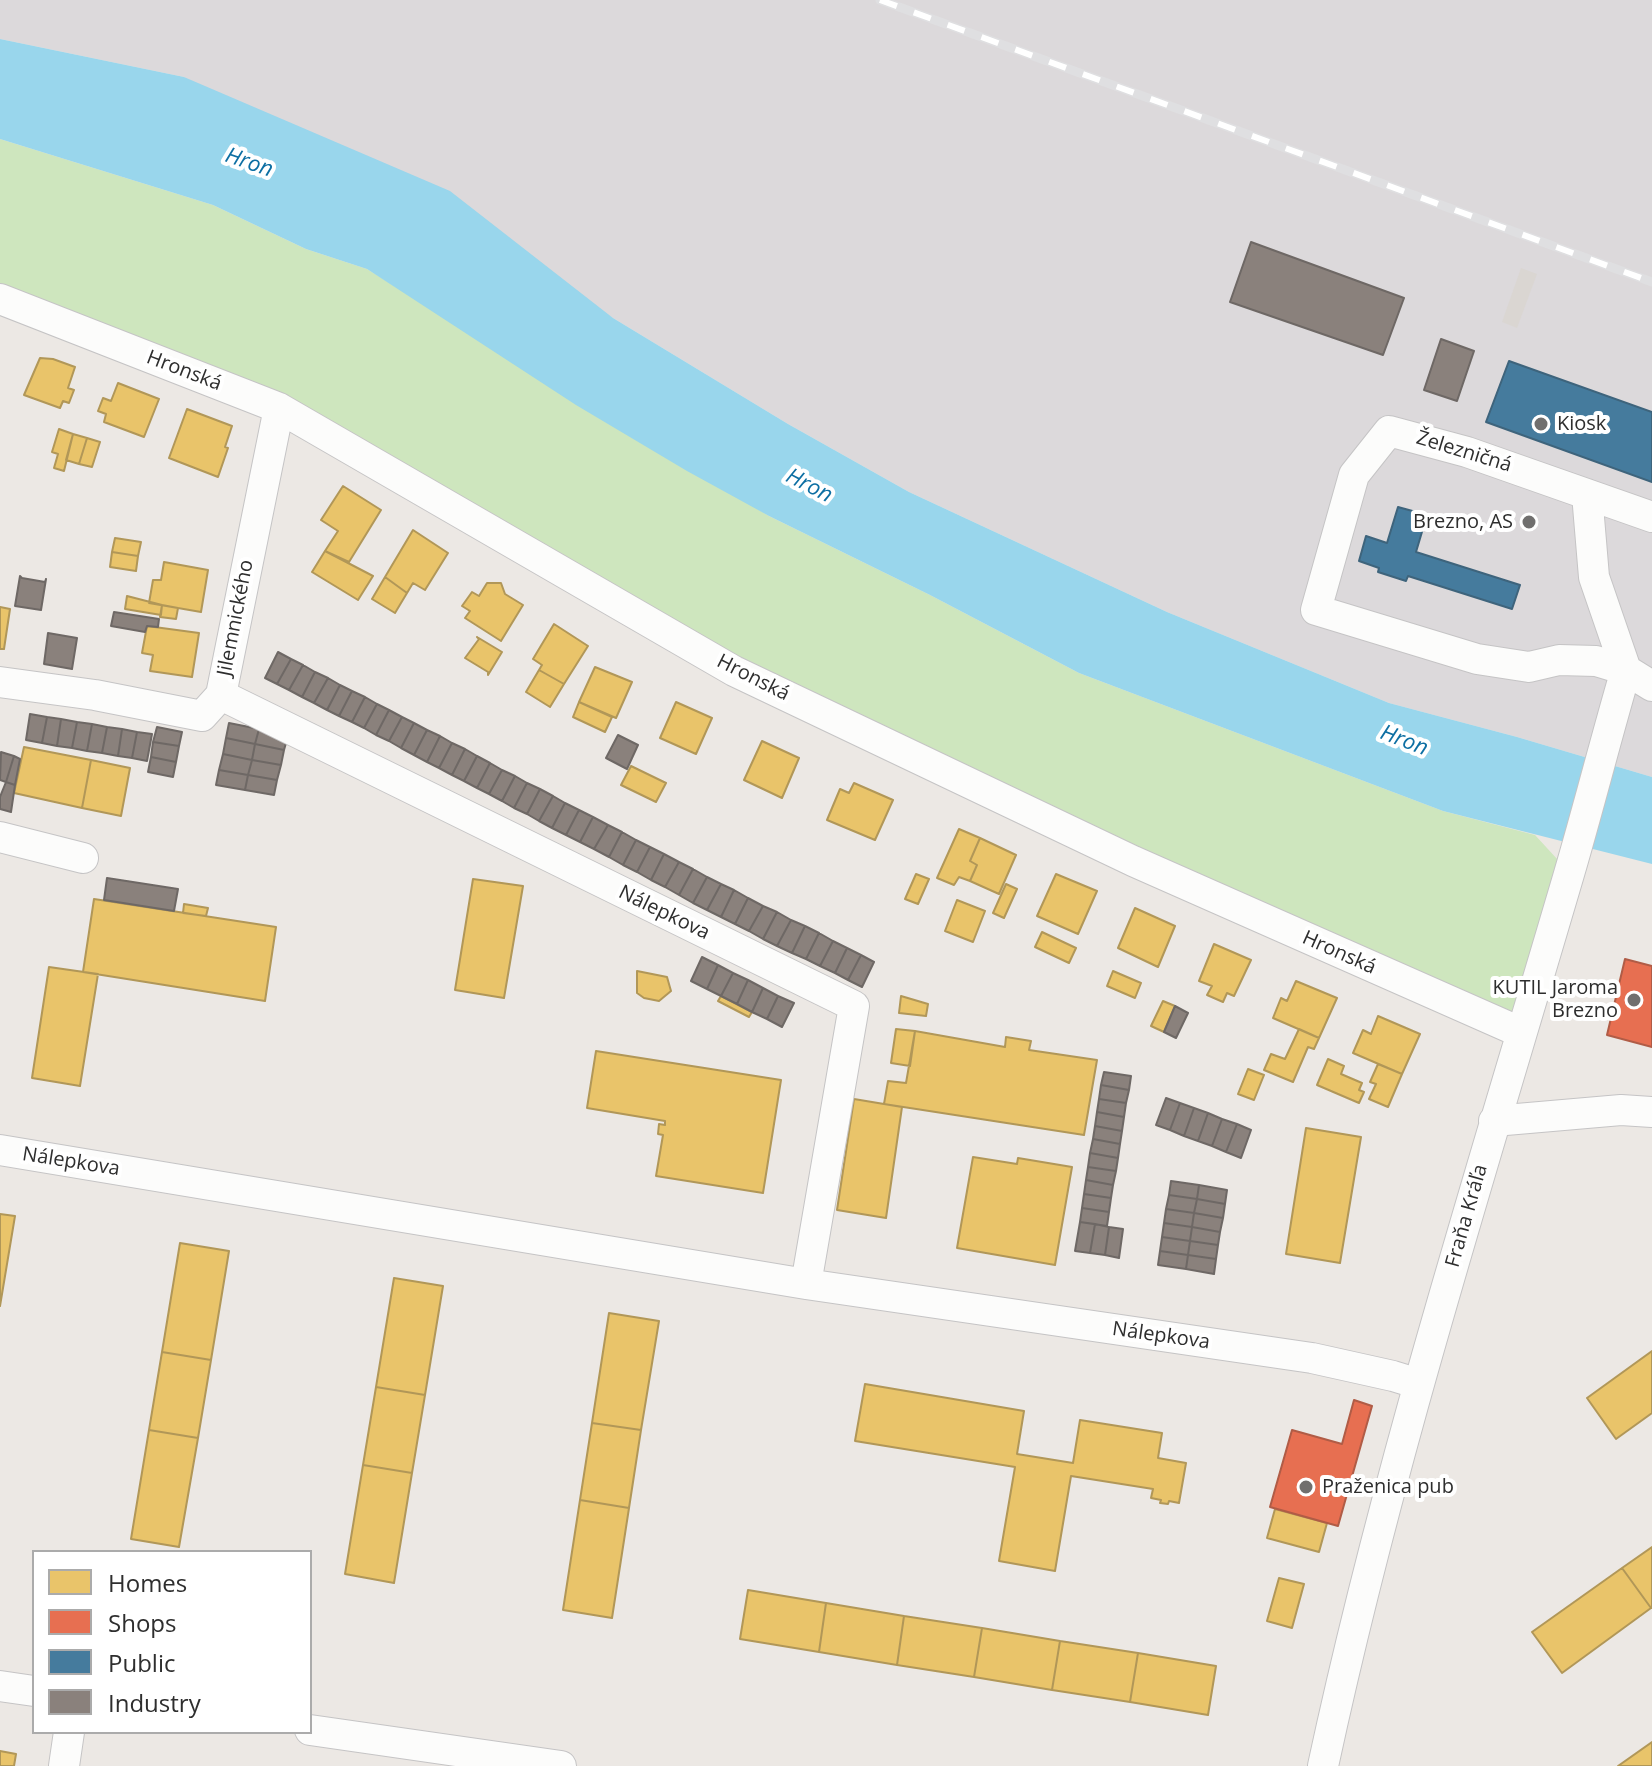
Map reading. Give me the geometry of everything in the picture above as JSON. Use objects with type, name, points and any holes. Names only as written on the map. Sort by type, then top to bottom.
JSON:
[{"type":"street","name":"Hronská","points":[[0,299],[279,408],[734,671],[1133,861],[1520,1032]]},
{"type":"street","name":"Jilemnického","points":[[0,682],[95,695],[202,716],[221,695],[279,408]]},
{"type":"street","name":"Železničná","points":[[1639,669],[1596,661],[1559,660],[1529,667],[1512,666],[1477,659],[1316,610],[1354,475],[1389,431],[1467,452],[1652,517]]},
{"type":"street","points":[[1587,494],[1594,577],[1639,669],[1652,686]]},
{"type":"street","name":"Fraňa Kráľa","points":[[1323,1766],[1351,1634],[1494,1121],[1570,873],[1610,724],[1639,669]]},
{"type":"street","name":"Nálepkova","points":[[221,695],[854,1006],[806,1284]]},
{"type":"street","points":[[0,837],[83,858]]},
{"type":"street","points":[[1494,1121],[1621,1110],[1652,1112]]},
{"type":"street","name":"Nálepkova","points":[[0,1150],[806,1284],[1312,1358],[1419,1384]]},
{"type":"street","points":[[0,1686],[32,1691]]},
{"type":"street","points":[[312,1730],[561,1766]]},
{"type":"street","points":[[64,1766],[69,1734]]},
{"type":"shaded area","points":[[0,0],[1652,0],[1652,777],[1389,703],[1167,612],[909,492],[788,424],[613,318],[184,77],[0,39]]},
{"type":"shaded area","points":[[1521,268],[1537,274],[1517,328],[1502,322]]},
{"type":"green space","points":[[0,139],[213,205],[306,249],[367,269],[769,516],[1079,673],[1443,811],[1535,835],[1570,873],[1520,1032],[734,671],[279,408],[0,299]]},
{"type":"water","name":"Hron","points":[[0,39],[184,77],[450,191],[613,318],[788,424],[909,492],[1167,612],[1389,703],[1652,777],[1652,864],[1443,811],[1079,673],[769,516],[687,471],[576,405],[367,269],[306,249],[213,205],[0,139]]},
{"type":"building: Homes","points":[[40,358],[75,367],[68,388],[74,390],[69,403],[63,401],[60,408],[24,395]]},
{"type":"building: Homes","points":[[118,383],[159,399],[144,437],[104,422],[106,414],[98,411],[103,398],[111,401]]},
{"type":"building: Homes","points":[[187,409],[232,426],[218,477],[169,458]]},
{"type":"building: Homes","points":[[59,429],[73,434],[64,471],[54,468],[58,454],[52,452]]},
{"type":"building: Homes","points":[[73,434],[87,438],[79,464],[66,460]]},
{"type":"building: Homes","points":[[87,438],[100,442],[92,467],[79,464]]},
{"type":"building: Homes","points":[[343,486],[381,510],[349,562],[325,551],[338,531],[321,520]]},
{"type":"building: Homes","points":[[413,530],[448,553],[425,590],[413,583],[407,593],[385,577]]},
{"type":"building: Homes","points":[[115,538],[141,542],[138,556],[112,552]]},
{"type":"building: Homes","points":[[325,551],[373,576],[358,600],[312,572]]},
{"type":"building: Homes","points":[[112,552],[138,556],[136,571],[110,567]]},
{"type":"building: Homes","points":[[164,562],[208,570],[201,612],[149,603],[153,580],[161,580]]},
{"type":"building: Homes","points":[[385,577],[407,593],[395,613],[372,599]]},
{"type":"building: Homes","points":[[487,583],[501,583],[505,594],[523,605],[501,641],[465,618],[470,611],[462,606],[472,592],[479,596]]},
{"type":"building: Homes","points":[[127,596],[162,605],[161,615],[125,609]]},
{"type":"building: Homes","points":[[162,605],[178,608],[176,619],[160,617]]},
{"type":"building: Homes","points":[[0,607],[10,609],[4,649],[0,649]]},
{"type":"building: Homes","points":[[554,624],[588,646],[564,684],[539,670],[542,665],[533,659]]},
{"type":"building: Homes","points":[[147,626],[199,633],[192,677],[150,671],[153,655],[142,653]]},
{"type":"building: Homes","points":[[477,637],[502,652],[488,675],[488,672],[465,658],[479,639]]},
{"type":"building: Homes","points":[[595,667],[632,682],[616,718],[579,702]]},
{"type":"building: Homes","points":[[539,670],[564,684],[550,707],[526,692]]},
{"type":"building: Homes","points":[[579,702],[612,717],[605,732],[573,717]]},
{"type":"building: Homes","points":[[676,702],[712,718],[696,754],[660,738]]},
{"type":"building: Homes","points":[[762,741],[799,758],[782,798],[744,780]]},
{"type":"building: Homes","points":[[24,747],[91,760],[82,808],[14,793]]},
{"type":"building: Homes","points":[[91,760],[130,768],[121,816],[82,808]]},
{"type":"building: Homes","points":[[631,766],[666,783],[656,802],[621,785]]},
{"type":"building: Homes","points":[[854,783],[893,800],[875,840],[827,820],[840,789],[849,793]]},
{"type":"building: Homes","points":[[959,829],[980,838],[970,861],[977,865],[970,881],[959,877],[954,885],[937,878]]},
{"type":"building: Homes","points":[[980,838],[1016,855],[999,894],[970,881],[977,865],[970,861]]},
{"type":"building: Homes","points":[[916,874],[929,879],[918,904],[905,899]]},
{"type":"building: Homes","points":[[1056,874],[1097,891],[1078,934],[1037,916]]},
{"type":"building: Homes","points":[[473,879],[523,886],[504,998],[455,990]]},
{"type":"building: Homes","points":[[1006,884],[1017,889],[1004,918],[993,913]]},
{"type":"building: Homes","points":[[94,899],[276,927],[265,1001],[83,972]]},
{"type":"building: Homes","points":[[957,900],[985,911],[973,942],[945,931]]},
{"type":"building: Homes","points":[[184,904],[208,908],[206,916],[183,913]]},
{"type":"building: Homes","points":[[1135,908],[1175,926],[1158,967],[1118,948]]},
{"type":"building: Homes","points":[[1042,932],[1076,948],[1069,963],[1035,947]]},
{"type":"building: Homes","points":[[1214,944],[1251,960],[1234,996],[1227,993],[1223,1002],[1207,995],[1212,986],[1199,981]]},
{"type":"building: Homes","points":[[49,967],[98,974],[80,1086],[32,1078]]},
{"type":"building: Homes","points":[[637,971],[667,977],[671,991],[659,1001],[644,998],[637,993]]},
{"type":"building: Homes","points":[[1113,971],[1141,983],[1135,998],[1107,986]]},
{"type":"building: Homes","points":[[1296,981],[1337,998],[1319,1038],[1273,1018],[1281,998],[1287,1001]]},
{"type":"building: Homes","points":[[721,996],[752,1012],[749,1017],[718,1001]]},
{"type":"building: Homes","points":[[901,996],[928,1004],[926,1016],[899,1013]]},
{"type":"building: Homes","points":[[1163,1001],[1175,1006],[1164,1032],[1151,1026]]},
{"type":"building: Homes","points":[[1378,1016],[1420,1034],[1402,1074],[1353,1053],[1363,1030],[1371,1034]]},
{"type":"building: Homes","points":[[896,1029],[915,1031],[910,1066],[891,1063]]},
{"type":"building: Homes","points":[[1299,1029],[1319,1038],[1314,1049],[1308,1047],[1293,1082],[1264,1070],[1271,1054],[1285,1059]]},
{"type":"building: Homes","points":[[915,1031],[1005,1047],[1006,1037],[1031,1041],[1029,1050],[1097,1060],[1084,1135],[884,1104],[888,1081],[906,1083]]},
{"type":"building: Homes","points":[[596,1051],[781,1080],[763,1193],[656,1176],[663,1135],[658,1134],[659,1124],[665,1125],[665,1121],[587,1108]]},
{"type":"building: Homes","points":[[1328,1059],[1344,1066],[1341,1074],[1362,1083],[1359,1090],[1364,1092],[1359,1103],[1317,1085]]},
{"type":"building: Homes","points":[[1378,1064],[1402,1074],[1388,1107],[1369,1099],[1376,1084],[1370,1082]]},
{"type":"building: Homes","points":[[1248,1069],[1264,1075],[1254,1100],[1238,1094]]},
{"type":"building: Homes","points":[[854,1099],[902,1107],[886,1218],[837,1210]]},
{"type":"building: Homes","points":[[1306,1128],[1361,1137],[1340,1263],[1286,1254]]},
{"type":"building: Homes","points":[[973,1157],[1017,1164],[1018,1158],[1072,1167],[1055,1265],[957,1248]]},
{"type":"building: Homes","points":[[0,1214],[15,1216],[0,1306]]},
{"type":"building: Homes","points":[[180,1243],[229,1251],[211,1360],[162,1352]]},
{"type":"building: Homes","points":[[394,1278],[443,1286],[425,1395],[376,1387]]},
{"type":"building: Homes","points":[[609,1313],[659,1321],[641,1430],[592,1423]]},
{"type":"building: Homes","points":[[1652,1351],[1652,1413],[1616,1439],[1587,1398]]},
{"type":"building: Homes","points":[[162,1352],[211,1360],[198,1438],[149,1430]]},
{"type":"building: Homes","points":[[865,1384],[1024,1411],[1017,1454],[1073,1463],[1080,1420],[1162,1433],[1158,1458],[1186,1463],[1179,1503],[1160,1503],[1161,1500],[1151,1498],[1153,1489],[1071,1476],[1055,1571],[999,1561],[1015,1467],[855,1441]]},
{"type":"building: Homes","points":[[376,1387],[425,1395],[412,1473],[363,1465]]},
{"type":"building: Homes","points":[[592,1423],[641,1430],[629,1508],[580,1500]]},
{"type":"building: Homes","points":[[149,1430],[198,1438],[179,1547],[131,1539]]},
{"type":"building: Homes","points":[[363,1465],[412,1473],[394,1583],[345,1574]]},
{"type":"building: Homes","points":[[580,1500],[629,1508],[612,1618],[563,1610]]},
{"type":"building: Homes","points":[[1275,1509],[1327,1523],[1319,1552],[1267,1538]]},
{"type":"building: Homes","points":[[1652,1547],[1652,1608],[1651,1608],[1622,1568]]},
{"type":"building: Homes","points":[[1622,1568],[1651,1608],[1562,1673],[1532,1632]]},
{"type":"building: Homes","points":[[1279,1578],[1304,1584],[1292,1628],[1267,1621]]},
{"type":"building: Homes","points":[[748,1590],[826,1603],[819,1652],[740,1639]]},
{"type":"building: Homes","points":[[826,1603],[904,1616],[897,1665],[819,1652]]},
{"type":"building: Homes","points":[[904,1616],[982,1628],[974,1677],[897,1665]]},
{"type":"building: Homes","points":[[982,1628],[1060,1641],[1052,1690],[974,1677]]},
{"type":"building: Homes","points":[[1060,1641],[1138,1653],[1130,1702],[1052,1690]]},
{"type":"building: Homes","points":[[1138,1653],[1216,1666],[1208,1715],[1130,1702]]},
{"type":"building: Homes","points":[[1652,1742],[1652,1766],[1618,1766]]},
{"type":"building: Homes","points":[[0,1751],[16,1754],[14,1766],[0,1766]]},
{"type":"building: Shops","name":"KUTIL Jaroma Brezno","points":[[1625,959],[1652,966],[1652,1047],[1607,1035]]},
{"type":"building: Shops","points":[[1354,1400],[1372,1406],[1338,1526],[1270,1507],[1292,1430],[1342,1444]]},
{"type":"building: Public","points":[[1509,361],[1652,412],[1652,482],[1486,422]]},
{"type":"building: Public","points":[[1398,507],[1427,515],[1416,552],[1520,585],[1512,609],[1408,576],[1406,581],[1378,572],[1379,568],[1359,561],[1366,536],[1387,543]]},
{"type":"building: Industry","points":[[1251,242],[1404,298],[1383,355],[1230,302]]},
{"type":"building: Industry","points":[[1441,339],[1474,351],[1457,401],[1424,390]]},
{"type":"building: Industry","points":[[20,576],[45,582],[46,579],[41,610],[15,606]]},
{"type":"building: Industry","points":[[114,612],[159,619],[158,627],[147,626],[145,632],[111,626]]},
{"type":"building: Industry","points":[[48,633],[77,638],[72,669],[44,664]]},
{"type":"building: Industry","points":[[278,652],[291,659],[277,684],[265,678]]},
{"type":"building: Industry","points":[[291,659],[303,665],[289,690],[277,684]]},
{"type":"building: Industry","points":[[303,665],[315,672],[302,697],[289,690]]},
{"type":"building: Industry","points":[[315,672],[328,678],[314,703],[302,697]]},
{"type":"building: Industry","points":[[328,678],[340,685],[327,710],[314,703]]},
{"type":"building: Industry","points":[[340,685],[352,691],[339,716],[327,710]]},
{"type":"building: Industry","points":[[352,691],[365,697],[352,722],[339,716]]},
{"type":"building: Industry","points":[[365,697],[377,704],[364,728],[352,722]]},
{"type":"building: Industry","points":[[377,704],[389,710],[376,735],[364,728]]},
{"type":"building: Industry","points":[[389,710],[402,717],[389,741],[376,735]]},
{"type":"building: Industry","points":[[30,714],[47,717],[42,743],[26,740]]},
{"type":"building: Industry","points":[[47,717],[61,719],[57,746],[42,743]]},
{"type":"building: Industry","points":[[402,717],[414,723],[401,748],[389,741]]},
{"type":"building: Industry","points":[[61,719],[77,722],[72,748],[57,746]]},
{"type":"building: Industry","points":[[77,722],[92,724],[87,751],[72,748]]},
{"type":"building: Industry","points":[[229,723],[259,729],[255,744],[226,738]]},
{"type":"building: Industry","points":[[414,723],[427,730],[414,755],[401,748]]},
{"type":"building: Industry","points":[[92,724],[107,727],[102,753],[87,751]]},
{"type":"building: Industry","points":[[107,727],[122,729],[118,756],[102,753]]},
{"type":"building: Industry","points":[[157,727],[182,732],[179,746],[153,742]]},
{"type":"building: Industry","points":[[122,729],[137,732],[132,758],[118,756]]},
{"type":"building: Industry","points":[[259,729],[288,736],[284,750],[255,744]]},
{"type":"building: Industry","points":[[427,730],[440,736],[427,762],[414,755]]},
{"type":"building: Industry","points":[[137,732],[152,734],[147,761],[132,758]]},
{"type":"building: Industry","points":[[618,735],[638,745],[627,769],[606,758]]},
{"type":"building: Industry","points":[[440,736],[452,743],[439,768],[427,762]]},
{"type":"building: Industry","points":[[226,738],[255,744],[252,760],[223,754]]},
{"type":"building: Industry","points":[[153,742],[179,746],[176,762],[151,757]]},
{"type":"building: Industry","points":[[452,743],[465,749],[452,775],[439,768]]},
{"type":"building: Industry","points":[[255,744],[284,750],[281,765],[252,760]]},
{"type":"building: Industry","points":[[465,749],[477,756],[464,781],[452,775]]},
{"type":"building: Industry","points":[[1,752],[14,756],[6,782],[0,780]]},
{"type":"building: Industry","points":[[223,754],[252,760],[248,775],[219,770]]},
{"type":"building: Industry","points":[[14,756],[20,759],[15,785],[6,782]]},
{"type":"building: Industry","points":[[477,756],[490,763],[477,788],[464,781]]},
{"type":"building: Industry","points":[[151,757],[176,762],[173,777],[148,772]]},
{"type":"building: Industry","points":[[252,760],[281,765],[277,780],[248,775]]},
{"type":"building: Industry","points":[[490,763],[502,770],[489,794],[477,788]]},
{"type":"building: Industry","points":[[219,770],[248,775],[245,790],[216,785]]},
{"type":"building: Industry","points":[[502,770],[515,776],[502,801],[489,794]]},
{"type":"building: Industry","points":[[248,775],[277,780],[274,795],[245,790]]},
{"type":"building: Industry","points":[[515,776],[527,783],[514,808],[502,801]]},
{"type":"building: Industry","points":[[6,782],[15,785],[11,812],[0,809],[0,797]]},
{"type":"building: Industry","points":[[527,783],[540,789],[527,814],[514,808]]},
{"type":"building: Industry","points":[[540,789],[553,796],[539,821],[527,814]]},
{"type":"building: Industry","points":[[553,796],[565,803],[552,828],[539,821]]},
{"type":"building: Industry","points":[[565,803],[579,810],[566,835],[552,828]]},
{"type":"building: Industry","points":[[579,810],[593,817],[580,842],[566,835]]},
{"type":"building: Industry","points":[[593,817],[608,825],[594,849],[580,842]]},
{"type":"building: Industry","points":[[608,825],[622,832],[609,857],[594,849]]},
{"type":"building: Industry","points":[[622,832],[636,840],[623,865],[609,857]]},
{"type":"building: Industry","points":[[636,840],[650,847],[637,872],[623,865]]},
{"type":"building: Industry","points":[[650,847],[664,854],[651,880],[637,872]]},
{"type":"building: Industry","points":[[664,854],[679,862],[665,887],[651,880]]},
{"type":"building: Industry","points":[[679,862],[693,869],[679,895],[665,887]]},
{"type":"building: Industry","points":[[693,869],[707,877],[693,903],[679,895]]},
{"type":"building: Industry","points":[[707,877],[721,884],[707,910],[693,903]]},
{"type":"building: Industry","points":[[107,878],[178,889],[174,911],[104,900]]},
{"type":"building: Industry","points":[[721,884],[734,890],[721,917],[707,910]]},
{"type":"building: Industry","points":[[734,890],[748,898],[735,924],[721,917]]},
{"type":"building: Industry","points":[[748,898],[763,906],[749,931],[735,924]]},
{"type":"building: Industry","points":[[763,906],[777,912],[763,939],[749,931]]},
{"type":"building: Industry","points":[[777,912],[791,920],[777,946],[763,939]]},
{"type":"building: Industry","points":[[791,920],[805,926],[792,953],[777,946]]},
{"type":"building: Industry","points":[[805,926],[819,933],[806,959],[792,953]]},
{"type":"building: Industry","points":[[819,933],[833,941],[820,966],[806,959]]},
{"type":"building: Industry","points":[[833,941],[847,948],[835,973],[820,966]]},
{"type":"building: Industry","points":[[847,948],[861,955],[848,980],[835,973]]},
{"type":"building: Industry","points":[[861,955],[874,962],[862,987],[848,980]]},
{"type":"building: Industry","points":[[702,957],[718,965],[707,989],[691,981]]},
{"type":"building: Industry","points":[[718,965],[733,973],[721,996],[707,989]]},
{"type":"building: Industry","points":[[733,973],[748,980],[737,1004],[721,996]]},
{"type":"building: Industry","points":[[748,980],[763,988],[752,1012],[737,1004]]},
{"type":"building: Industry","points":[[763,988],[778,996],[767,1019],[752,1012]]},
{"type":"building: Industry","points":[[778,996],[794,1003],[782,1027],[767,1019]]},
{"type":"building: Industry","points":[[1175,1006],[1188,1013],[1176,1038],[1164,1032]]},
{"type":"building: Industry","points":[[1104,1072],[1131,1076],[1129,1090],[1101,1085]]},
{"type":"building: Industry","points":[[1101,1085],[1129,1090],[1126,1103],[1099,1099]]},
{"type":"building: Industry","points":[[1166,1098],[1180,1103],[1170,1130],[1156,1125]]},
{"type":"building: Industry","points":[[1099,1099],[1126,1103],[1124,1117],[1097,1112]]},
{"type":"building: Industry","points":[[1180,1103],[1194,1108],[1184,1136],[1170,1130]]},
{"type":"building: Industry","points":[[1194,1108],[1208,1113],[1198,1141],[1184,1136]]},
{"type":"building: Industry","points":[[1097,1112],[1124,1117],[1122,1131],[1095,1126]]},
{"type":"building: Industry","points":[[1208,1113],[1222,1119],[1212,1146],[1198,1141]]},
{"type":"building: Industry","points":[[1222,1119],[1237,1124],[1226,1152],[1212,1146]]},
{"type":"building: Industry","points":[[1237,1124],[1251,1130],[1241,1158],[1226,1152]]},
{"type":"building: Industry","points":[[1095,1126],[1122,1131],[1120,1144],[1093,1139]]},
{"type":"building: Industry","points":[[1093,1139],[1120,1144],[1118,1158],[1090,1153]]},
{"type":"building: Industry","points":[[1090,1153],[1118,1158],[1116,1171],[1088,1167]]},
{"type":"building: Industry","points":[[1088,1167],[1116,1171],[1113,1185],[1086,1180]]},
{"type":"building: Industry","points":[[1086,1180],[1113,1185],[1111,1198],[1084,1194]]},
{"type":"building: Industry","points":[[1171,1181],[1199,1185],[1197,1199],[1169,1195]]},
{"type":"building: Industry","points":[[1199,1185],[1227,1190],[1225,1204],[1197,1199]]},
{"type":"building: Industry","points":[[1084,1194],[1111,1198],[1109,1212],[1082,1208]]},
{"type":"building: Industry","points":[[1169,1195],[1197,1199],[1194,1213],[1166,1209]]},
{"type":"building: Industry","points":[[1197,1199],[1225,1204],[1223,1218],[1194,1213]]},
{"type":"building: Industry","points":[[1082,1208],[1109,1212],[1107,1226],[1080,1222]]},
{"type":"building: Industry","points":[[1166,1209],[1194,1213],[1192,1227],[1164,1223]]},
{"type":"building: Industry","points":[[1194,1213],[1223,1218],[1220,1232],[1192,1227]]},
{"type":"building: Industry","points":[[1080,1222],[1095,1224],[1090,1253],[1075,1251]]},
{"type":"building: Industry","points":[[1164,1223],[1192,1227],[1190,1241],[1162,1237]]},
{"type":"building: Industry","points":[[1095,1224],[1109,1227],[1105,1255],[1090,1253]]},
{"type":"building: Industry","points":[[1109,1227],[1123,1229],[1119,1258],[1105,1255]]},
{"type":"building: Industry","points":[[1192,1227],[1220,1232],[1218,1245],[1190,1241]]},
{"type":"building: Industry","points":[[1162,1237],[1190,1241],[1188,1255],[1160,1251]]},
{"type":"building: Industry","points":[[1190,1241],[1218,1245],[1216,1259],[1188,1255]]},
{"type":"building: Industry","points":[[1160,1251],[1188,1255],[1186,1269],[1158,1265]]},
{"type":"building: Industry","points":[[1188,1255],[1216,1259],[1214,1274],[1186,1269]]},
{"type":"railway","points":[[880,0],[1652,282]]},
{"type":"place","name":"Kiosk","points":[[1541,424]]},
{"type":"place","name":"Brezno, AS","points":[[1529,522]]},
{"type":"place","name":"KUTIL Jaroma Brezno","points":[[1634,1000]]},
{"type":"place","name":"Praženica pub","points":[[1306,1487]]}]
